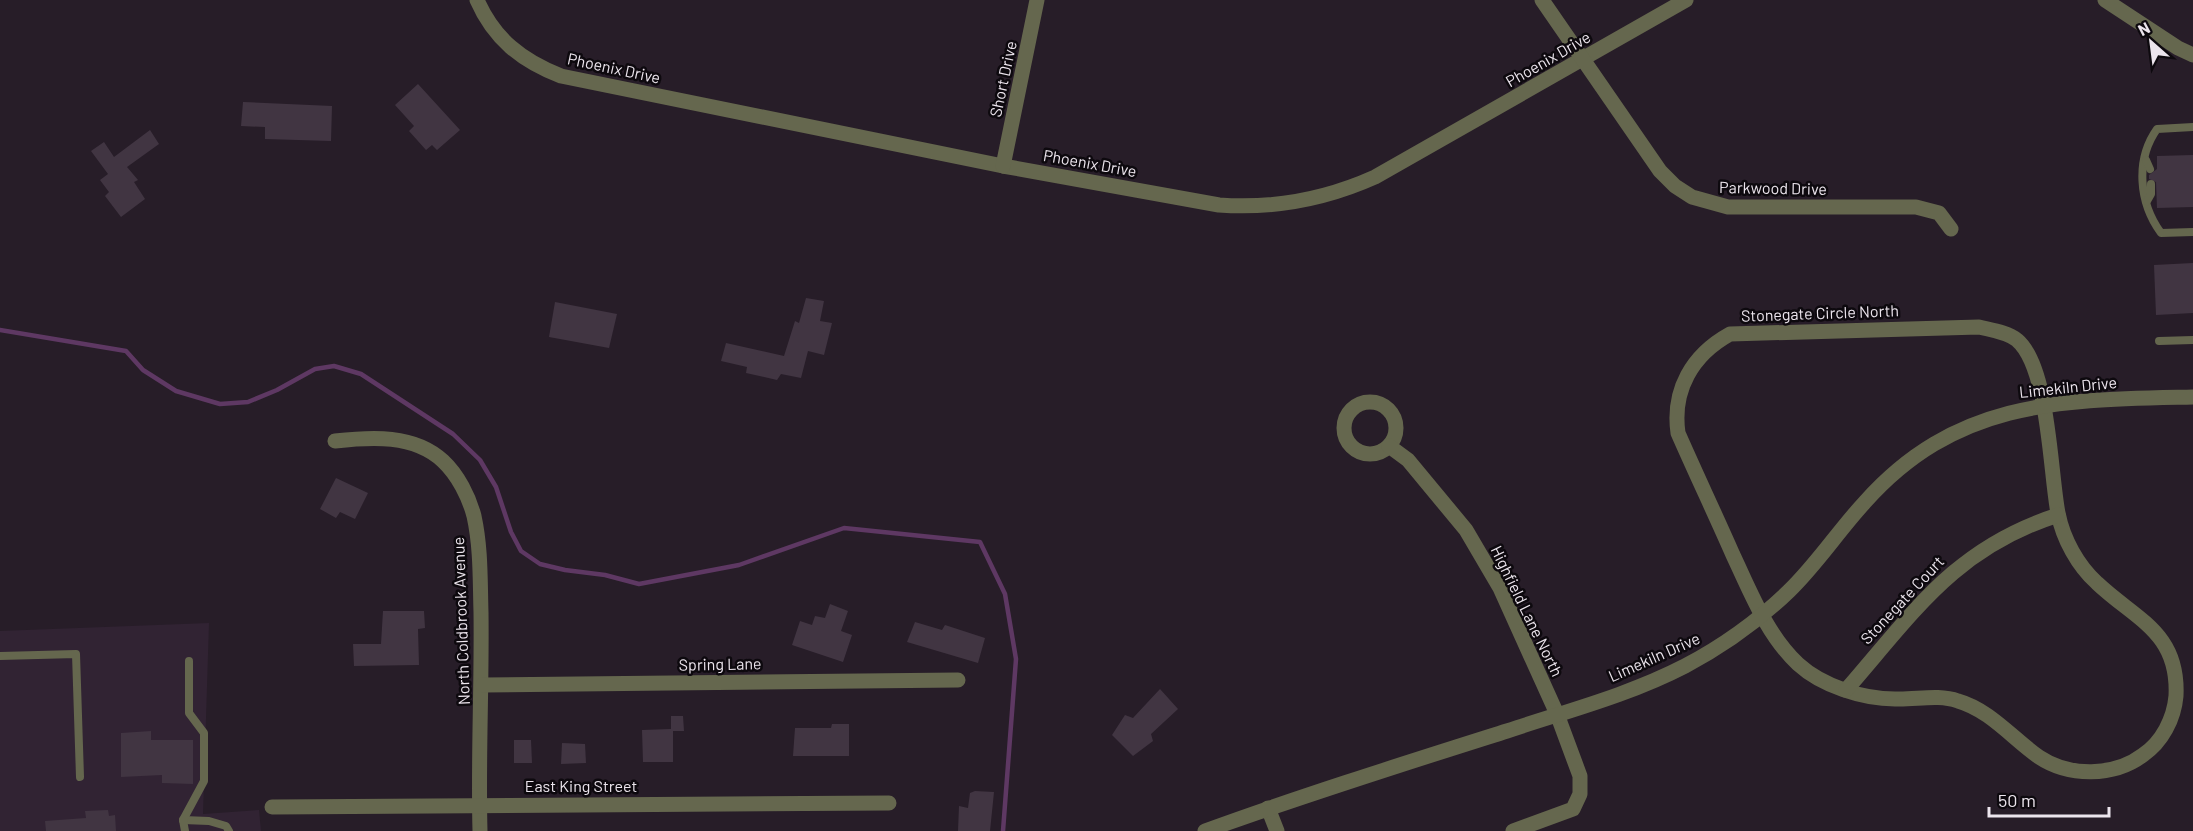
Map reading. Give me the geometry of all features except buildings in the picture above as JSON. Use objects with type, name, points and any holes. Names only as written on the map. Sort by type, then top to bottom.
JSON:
[{"type":"street","name":"Phoenix Drive","points":[[477,0],[490,25],[514,52],[561,76],[1004,166],[1220,206],[1254,207],[1293,202],[1334,192],[1383,173],[1686,0]]},
{"type":"street","name":"Short Drive","points":[[1004,166],[1037,0]]},
{"type":"street","name":"Parkwood Drive","points":[[1542,0],[1660,171],[1675,186],[1692,197],[1728,207],[1916,207],[1939,213],[1951,229]]},
{"type":"street","points":[[2105,0],[2178,48],[2193,55]]},
{"type":"street","name":"Stonegate Circle North","points":[[1979,327],[2008,335],[2023,348],[2034,366],[2048,426],[2058,515],[2069,545],[2084,570],[2098,585],[2153,628],[2170,654],[2175,685],[2174,708],[2167,727],[2148,751],[2115,769],[2095,772],[2074,770],[2042,759],[1980,711],[1962,702],[1942,698],[1893,699],[1846,690],[1806,671],[1788,653],[1761,616],[1677,434],[1678,401],[1687,374],[1694,362],[1712,345],[1730,334],[1740,332],[1979,327]]},
{"type":"street","name":"Limekiln Drive","points":[[1205,831],[1268,808],[1557,714],[1649,682],[1682,667],[1717,648],[1761,616],[1791,590],[1865,501],[1911,458],[1942,439],[1974,424],[2007,412],[2042,404],[2091,399],[2193,397]]},
{"type":"street","name":"North Coldbrook Avenue","points":[[335,441],[370,437],[395,439],[431,452],[444,461],[467,496],[477,532],[483,685],[480,831]]},
{"type":"street","name":"Highfield Lane North","points":[[1389,446],[1408,460],[1466,530],[1500,588],[1557,714],[1580,776],[1580,794],[1573,808],[1513,831]]},
{"type":"street","name":"Stonegate Court","points":[[1846,690],[1940,583],[1959,566],[1985,547],[2022,526],[2058,515]]},
{"type":"street","name":"Spring Lane","points":[[483,685],[958,680]]},
{"type":"street","name":"East King Street","points":[[272,807],[889,803]]},
{"type":"street","points":[[1268,808],[1277,831]]},
{"type":"lane","points":[[2193,127],[2157,129],[2148,142],[2146,160],[2142,167],[2143,194],[2147,201],[2150,218],[2161,233],[2193,232]]},
{"type":"lane","points":[[2146,160],[2150,169]]},
{"type":"lane","points":[[2147,201],[2151,194],[2151,184]]},
{"type":"lane","points":[[2159,341],[2193,340]]},
{"type":"lane","points":[[0,656],[76,654],[80,777]]},
{"type":"lane","points":[[185,831],[183,820],[204,781],[204,733],[189,713],[189,662]]},
{"type":"lane","points":[[183,820],[209,821],[226,826],[229,831]]},
{"type":"shaded area","points":[[209,623],[203,814],[259,810],[261,831],[0,831],[0,631]]},
{"type":"waterway","points":[[0,330],[126,351],[143,370],[176,391],[220,404],[248,402],[277,390],[315,369],[334,366],[361,374],[453,434],[480,460],[496,487],[511,532],[521,551],[540,564],[565,570],[605,575],[639,584],[739,565],[844,528],[980,542],[1005,594],[1016,659],[1003,831]]}]
